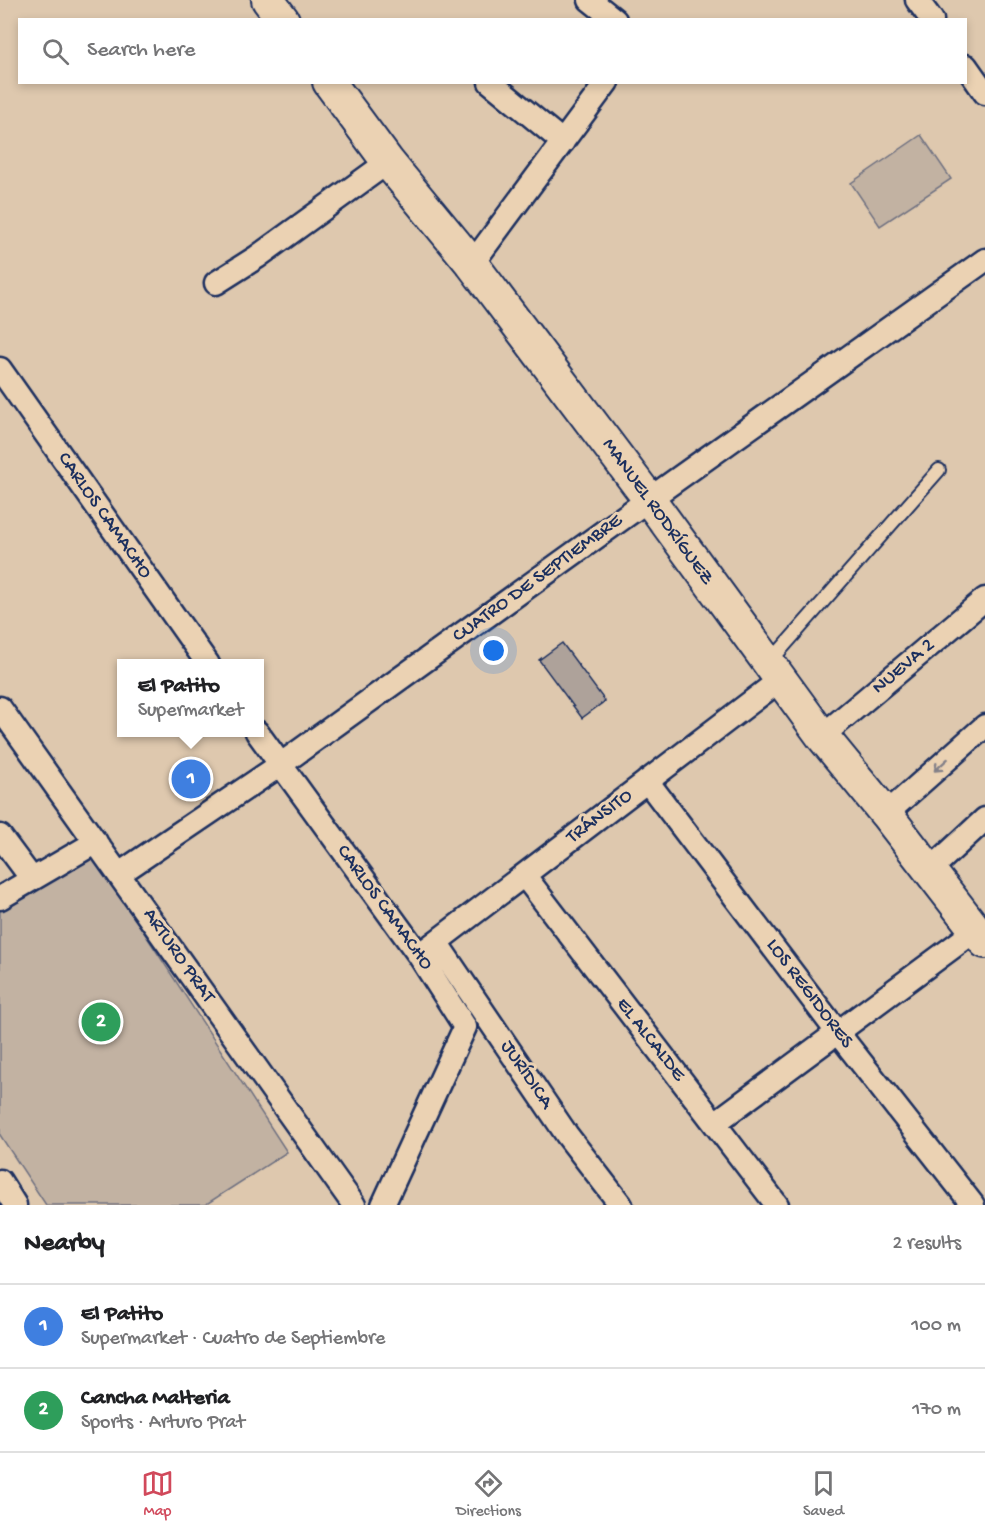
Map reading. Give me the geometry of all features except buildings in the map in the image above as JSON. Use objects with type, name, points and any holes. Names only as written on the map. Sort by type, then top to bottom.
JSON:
[{"type":"street","points":[[268,0],[282,18]]},
{"type":"street","points":[[590,0],[612,18]]},
{"type":"street","points":[[917,0],[930,18]]},
{"type":"street","points":[[967,67],[985,93]]},
{"type":"street","name":"MANUEL RODRÍGUEZ","points":[[330,84],[388,162],[471,264],[649,500],[822,736],[886,814],[980,936]]},
{"type":"street","points":[[492,84],[562,142]]},
{"type":"street","points":[[471,264],[605,84]]},
{"type":"street","points":[[216,283],[257,257],[388,162]]},
{"type":"street","name":"CUATRO DE SEPTIEMBRE","points":[[119,874],[280,765],[985,260]]},
{"type":"street","name":"CARLOS CAMACHO","points":[[0,369],[205,659]]},
{"type":"street","name":"NUEVA 2","points":[[822,736],[985,599]]},
{"type":"street","name":"TRÁNSITO","points":[[428,948],[647,781],[774,672]]},
{"type":"street","name":"ARTURO PRAT","points":[[0,708],[354,1205]]},
{"type":"street","points":[[886,814],[985,726]]},
{"type":"street","name":"CARLOS CAMACHO","points":[[260,737],[280,765],[428,948],[465,1027],[383,1205]]},
{"type":"street","name":"LOS REGIDORES","points":[[647,781],[972,1205]]},
{"type":"street","points":[[930,870],[985,819]]},
{"type":"street","points":[[0,836],[32,879]]},
{"type":"street","points":[[0,898],[96,842]]},
{"type":"street","name":"EL ALCALDE","points":[[524,875],[777,1205]]},
{"type":"street","points":[[715,1123],[838,1032],[980,936]]},
{"type":"street","name":"JURÍDICA","points":[[428,948],[621,1205]]},
{"type":"street","points":[[0,1181],[15,1205]]},
{"type":"lane","points":[[774,672],[939,470]]},
{"type":"shaded area","points":[[921,135],[951,179],[880,226],[851,183]]},
{"type":"shaded area","points":[[91,851],[287,1152],[205,1205],[46,1205],[0,1135],[0,910]]},
{"type":"place","name":"El Patito","points":[[191,779]]},
{"type":"place","name":"Cancha Malteria","points":[[101,1022]]}]
